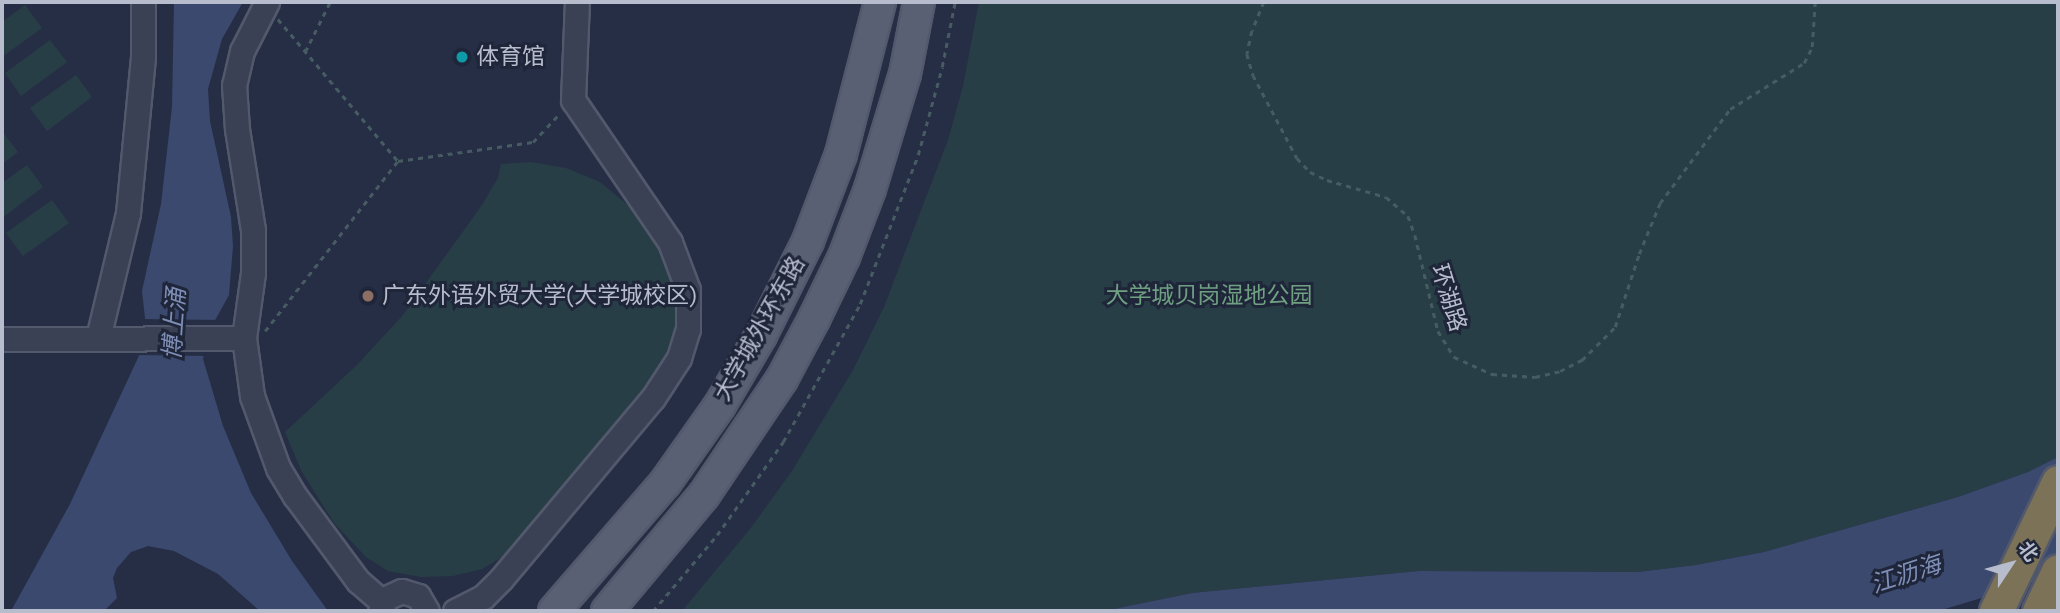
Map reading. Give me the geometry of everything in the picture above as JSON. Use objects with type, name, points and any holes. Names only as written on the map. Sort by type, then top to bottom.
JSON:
[{"type":"highway","points":[[1996,611],[2058,482]]},
{"type":"highway","points":[[2039,611],[2058,571]]},
{"type":"main road","name":"大学城外环东路","points":[[555,611],[665,483],[720,405],[772,315],[808,241],[841,154],[880,2]]},
{"type":"main road","name":"大学城外环东路","points":[[607,611],[704,495],[782,379],[814,318],[844,257],[874,176],[905,74],[919,2]]},
{"type":"street","points":[[98,338],[128,213],[143,57],[143,2]]},
{"type":"street","points":[[455,611],[474,603],[492,589],[653,398],[679,358],[688,329],[688,290],[670,242],[573,100],[577,2]]},
{"type":"street","points":[[266,3],[242,51],[234,85],[237,129],[253,230],[253,273],[245,346],[254,406],[278,468],[317,528],[358,581],[381,607],[391,595],[408,592],[422,600],[427,611]]},
{"type":"street","points":[[2,339],[221,338],[245,346]]},
{"type":"street","points":[[2048,611],[2058,606]]},
{"type":"path","points":[[305,52],[330,2]]},
{"type":"path","name":"环湖路","points":[[1264,2],[1252,31],[1247,54],[1253,75],[1297,158],[1317,175],[1386,197],[1401,208],[1412,225],[1438,331],[1448,350],[1467,365],[1509,377],[1535,377],[1560,371],[1582,360],[1608,336],[1620,319],[1639,254],[1660,203],[1730,109],[1804,63],[1812,47],[1815,2]]},
{"type":"path","points":[[266,3],[398,160]]},
{"type":"path","points":[[245,346],[398,160],[533,142],[573,100]]},
{"type":"green space","name":"大学城贝岗湿地公园","points":[[979,2],[2058,2],[2058,457],[2028,472],[1958,497],[1764,552],[1696,565],[1638,572],[1419,571],[1192,593],[1104,611],[682,611],[750,529],[792,471],[853,370],[884,307],[948,140],[963,86]]},
{"type":"green space","points":[[25,5],[42,28],[2,57],[2,22]]},
{"type":"green space","points":[[50,40],[67,62],[21,96],[5,73]]},
{"type":"green space","points":[[76,75],[92,97],[47,131],[30,108]]},
{"type":"green space","points":[[2,131],[18,152],[2,164]]},
{"type":"green space","points":[[531,162],[566,168],[600,182],[642,217],[652,229],[679,286],[678,331],[661,372],[509,553],[482,569],[453,576],[421,577],[388,571],[366,557],[334,523],[302,472],[285,432],[357,365],[403,315],[482,205],[498,178],[501,164]]},
{"type":"green space","points":[[27,165],[43,187],[2,218],[2,183]]},
{"type":"green space","points":[[52,200],[69,223],[23,256],[6,233]]},
{"type":"water","name":"博上涌","points":[[174,2],[243,2],[222,39],[208,89],[210,121],[231,217],[233,246],[229,295],[208,333],[203,359],[223,426],[251,493],[292,561],[328,611],[260,611],[218,574],[174,551],[148,546],[131,552],[117,568],[113,578],[117,598],[104,611],[11,611],[70,504],[143,347],[146,327],[142,291],[161,204],[172,107]]},
{"type":"water","name":"江沥海","points":[[2058,457],[2058,575],[1938,611],[1104,611],[1192,593],[1419,571],[1638,572],[1696,565],[1764,552],[1958,497],[2028,472]]},
{"type":"pier","points":[[141,319],[221,320],[207,341],[206,356],[135,355],[140,346]]},
{"type":"place","name":"体育馆","points":[[462,57]]},
{"type":"place","name":"广东外语外贸大学(大学城校区)","points":[[368,296]]}]
